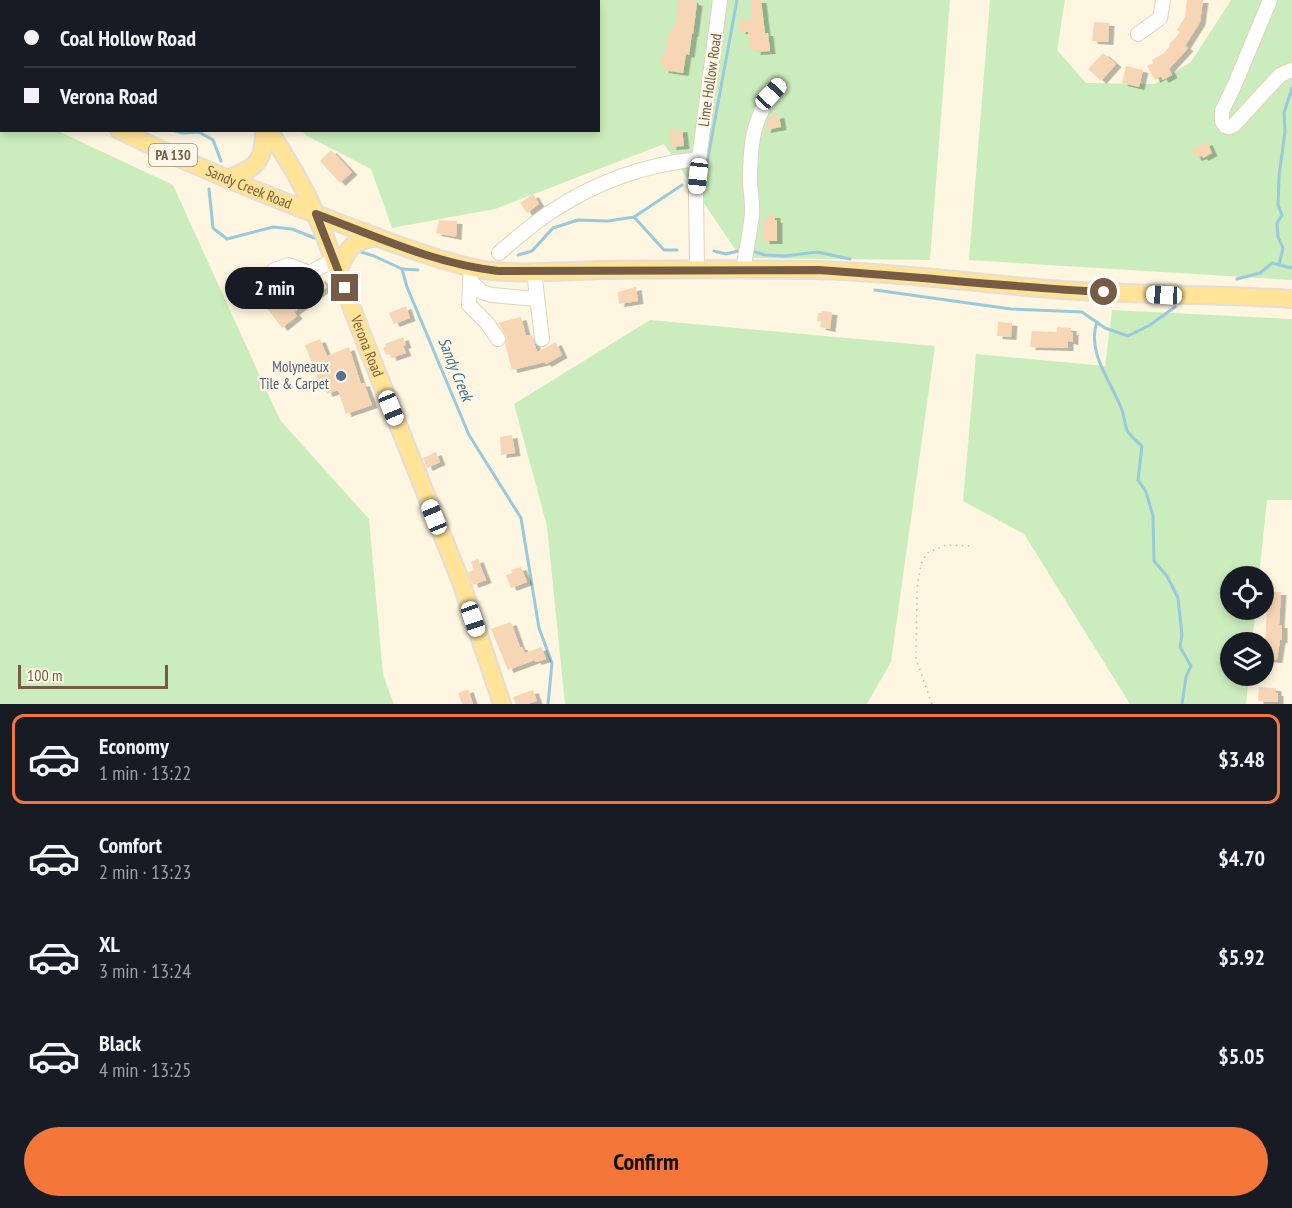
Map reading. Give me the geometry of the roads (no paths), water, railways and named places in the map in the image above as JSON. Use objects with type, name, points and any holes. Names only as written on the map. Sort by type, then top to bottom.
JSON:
[{"type":"main road","name":"Sandy Creek Road","points":[[123,132],[227,179],[316,214]]},
{"type":"main road","points":[[227,179],[245,172],[257,163],[262,154],[264,132]]},
{"type":"main road","name":"Verona Road","points":[[270,132],[338,252],[461,582],[502,704]]},
{"type":"main road","name":"PA 130","points":[[316,214],[424,254],[470,274],[498,271],[698,270],[745,258],[828,271],[1064,290],[1292,298]]},
{"type":"main road","points":[[338,252],[362,240],[378,237]]},
{"type":"street","name":"Lime Hollow Road","points":[[698,270],[696,193],[720,0]]},
{"type":"street","points":[[1138,34],[1160,18],[1163,0]]},
{"type":"street","points":[[1270,0],[1222,111],[1222,121],[1225,126],[1234,125],[1280,75],[1292,70]]},
{"type":"street","points":[[745,258],[752,212],[751,148],[758,117],[779,85]]},
{"type":"street","points":[[499,253],[549,213],[572,199],[628,174],[660,165],[699,159]]},
{"type":"street","points":[[309,273],[338,252]]},
{"type":"street","points":[[534,272],[542,339]]},
{"type":"street","points":[[470,274],[482,292],[536,299]]},
{"type":"street","points":[[470,274],[469,305],[487,323],[498,339]]},
{"type":"waterway","points":[[707,163],[737,0]]},
{"type":"waterway","points":[[1279,265],[1283,248],[1278,237],[1277,223],[1282,215],[1278,205],[1279,176],[1285,132],[1284,113],[1292,88]]},
{"type":"waterway","name":"Sandy Creek","points":[[179,132],[199,132]]},
{"type":"waterway","name":"Sandy Creek","points":[[199,132],[213,140],[221,161]]},
{"type":"waterway","points":[[518,255],[532,251],[553,228],[578,220],[608,221],[634,217],[682,185]]},
{"type":"waterway","name":"Sandy Creek","points":[[209,189],[213,228],[227,239],[273,227],[292,229],[320,240]]},
{"type":"waterway","points":[[634,217],[664,250],[677,250]]},
{"type":"waterway","points":[[714,251],[726,254],[742,250]]},
{"type":"waterway","name":"Sandy Creek","points":[[358,251],[402,269],[407,287],[469,435],[521,518],[539,628],[552,663],[548,704]]},
{"type":"waterway","points":[[752,251],[765,255],[785,256],[817,252],[850,259]]},
{"type":"waterway","points":[[1237,279],[1260,273],[1272,263],[1292,268]]},
{"type":"waterway","points":[[402,269],[418,270]]},
{"type":"waterway","points":[[875,290],[1011,309],[1082,312],[1105,328],[1128,336],[1150,325],[1175,307]]},
{"type":"waterway","points":[[1097,322],[1095,333],[1097,356],[1118,400],[1127,430],[1142,446],[1138,480],[1146,492],[1153,516],[1154,561],[1167,576],[1178,598],[1182,635],[1180,647],[1191,666],[1186,677],[1182,704]]},
{"type":"place","name":"Molyneaux Tile & Carpet","points":[[341,376]]}]
